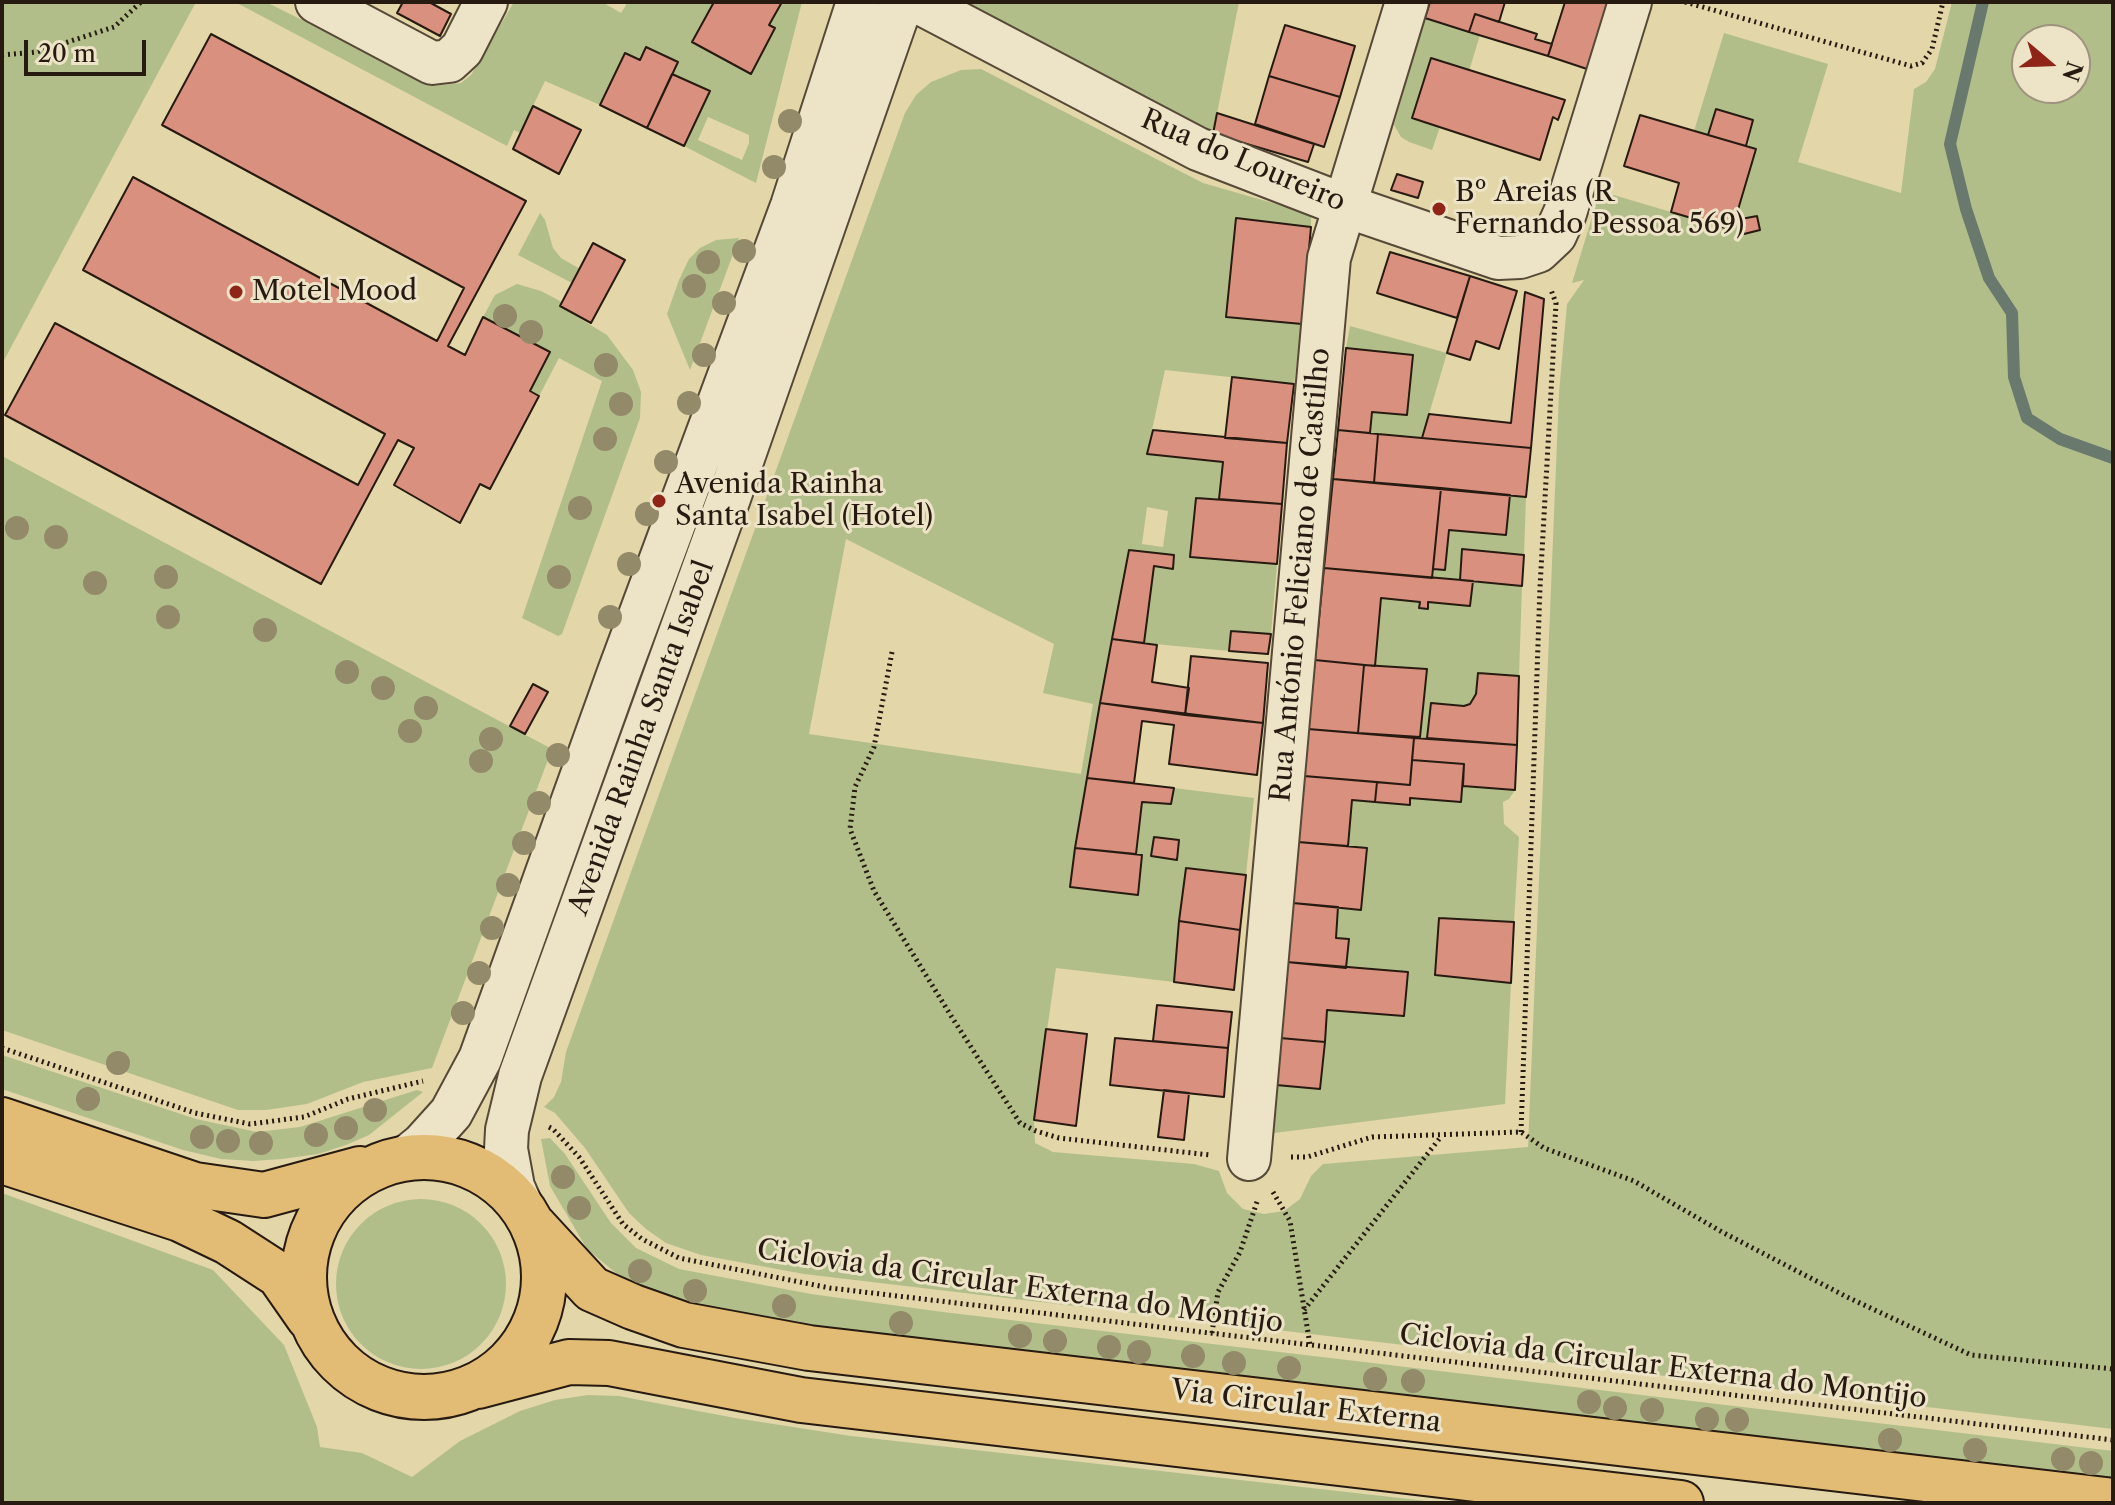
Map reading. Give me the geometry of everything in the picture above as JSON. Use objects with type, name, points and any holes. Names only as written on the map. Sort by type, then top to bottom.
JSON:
[{"type":"main road","points":[[2,1120],[195,1185],[264,1195],[398,1158],[431,1155],[469,1163],[505,1186],[527,1216],[545,1263],[542,1307],[531,1335],[513,1360],[478,1386],[437,1398],[394,1395],[356,1377],[331,1355],[279,1275],[228,1242],[180,1219],[2,1161]]},
{"type":"main road","points":[[311,1320],[303,1280],[309,1240],[324,1208],[352,1178],[398,1158]]},
{"type":"main road","name":"Via Circular Externa","points":[[527,1216],[592,1289],[684,1325],[809,1348],[2113,1501]]},
{"type":"main road","name":"Via Circular Externa","points":[[478,1386],[569,1362],[609,1363],[801,1400],[1681,1503]]},
{"type":"street","points":[[317,2],[432,63],[449,61],[462,49],[486,2]]},
{"type":"street","name":"Avenida Rainha Santa Isabel","points":[[398,1158],[437,1130],[463,1094],[480,1059],[792,206],[858,2]]},
{"type":"street","name":"Avenida Rainha Santa Isabel","points":[[527,1216],[508,1168],[506,1149],[520,1076],[729,498],[902,2]]},
{"type":"street","name":"Rua do Loureiro","points":[[918,2],[1198,149],[1343,205],[1498,258],[1520,257],[1538,251]]},
{"type":"street","name":"Rua António Feliciano de Castilho","points":[[1256,1169],[1329,258],[1407,2]]},
{"type":"street","points":[[1538,251],[1555,235],[1565,213],[1630,2]]},
{"type":"path","points":[[2,55],[37,52],[114,27],[141,2]]},
{"type":"path","points":[[1685,2],[1911,66],[1922,63],[1932,49],[1943,2]]},
{"type":"path","points":[[1521,1132],[1540,587],[1556,303],[1538,251]]},
{"type":"path","points":[[892,652],[874,747],[855,787],[850,829],[874,891],[1020,1123],[1059,1138],[1256,1169],[1372,1137],[1521,1132],[1544,1148],[1634,1181],[1722,1232],[1847,1297],[1971,1355],[2113,1369]]},
{"type":"path","points":[[2,1048],[195,1113],[250,1124],[304,1117],[348,1099],[422,1080],[463,1094]]},
{"type":"path","name":"Ciclovia da Circular Externa do Montijo","points":[[511,1113],[553,1129],[579,1157],[623,1224],[642,1239],[679,1258],[830,1288],[2113,1440]]},
{"type":"path","points":[[1304,1310],[1441,1137]]},
{"type":"path","points":[[1256,1169],[1290,1221],[1310,1345]]},
{"type":"path","points":[[1212,1333],[1218,1292],[1240,1252],[1256,1169]]},
{"type":"green space","points":[[2,2],[196,2],[2,364]]},
{"type":"green space","points":[[235,2],[266,2],[434,86],[461,83],[471,75],[514,2],[602,2],[621,13],[628,2],[714,2],[692,42],[750,73],[775,29],[769,25],[782,2],[802,2],[756,183],[684,146],[709,92],[672,75],[678,62],[647,47],[640,60],[625,53],[600,105],[545,81],[520,133],[514,130],[507,146]],"holes":[[[708,117],[749,135],[742,160],[698,140]]]},
{"type":"green space","points":[[961,2],[1239,2],[1213,134]]},
{"type":"green space","points":[[1952,2],[2113,2],[2113,1429],[804,1274],[701,1255],[666,1243],[629,1213],[585,1148],[555,1113],[544,1107],[554,1097],[561,1082],[566,1052],[905,113],[916,95],[931,82],[961,70],[981,69],[1203,183],[1311,214],[1311,227],[1236,219],[1226,316],[1302,324],[1294,384],[1165,370],[1147,453],[1223,462],[1219,499],[1196,498],[1190,557],[1277,564],[1271,634],[1231,631],[1229,651],[1144,643],[1129,551],[1070,886],[1138,895],[1142,856],[1136,854],[1142,802],[1171,804],[1174,788],[1254,798],[1246,875],[1179,921],[1174,982],[1056,968],[1034,1120],[1035,1143],[1053,1152],[1194,1164],[1219,1171],[1227,1193],[1243,1209],[1264,1214],[1284,1211],[1300,1199],[1311,1176],[1323,1164],[1528,1147],[1559,393],[1567,304],[1584,280],[1572,283],[1600,191],[1732,230],[1753,120],[1716,109],[1708,135],[1694,131],[1724,33],[1828,64],[1798,162],[1901,193],[1914,89],[1926,82],[1935,69]],"holes":[[[1147,507],[1168,511],[1163,547],[1142,544]],[[846,539],[1054,644],[1043,693],[1093,704],[1081,774],[809,734]]]},
{"type":"green space","points":[[1425,18],[1480,35],[1469,71],[1431,59],[1412,117],[1440,127],[1432,150],[1401,137],[1394,125]]},
{"type":"green space","points":[[540,213],[553,248],[561,258],[580,269],[572,283],[518,255]]},
{"type":"green space","points":[[739,238],[690,370],[667,314],[679,280],[689,259],[700,248],[716,240]]},
{"type":"green space","points":[[517,284],[541,291],[562,302],[559,306],[607,335],[633,370],[641,392],[640,418],[562,634],[558,636],[522,618],[602,381],[559,358],[539,396],[530,391],[550,352],[483,317],[495,295]]},
{"type":"green space","points":[[1350,326],[1447,353],[1422,438],[1370,433],[1372,412],[1407,415],[1412,355],[1346,348]]},
{"type":"green space","points":[[2,456],[552,749],[432,1068],[363,1082],[307,1104],[266,1110],[238,1110],[2,1030]]},
{"type":"green space","points":[[1510,495],[1526,497],[1524,555],[1463,549],[1460,580],[1432,578],[1433,569],[1445,569],[1449,530],[1505,535]]},
{"type":"green space","points":[[1473,581],[1522,586],[1519,676],[1478,673],[1476,694],[1470,704],[1431,703],[1427,738],[1420,737],[1427,669],[1375,666],[1381,598],[1420,602],[1420,608],[1427,609],[1428,602],[1470,606]]},
{"type":"green space","points":[[1463,786],[1515,790],[1503,802],[1504,824],[1519,837],[1514,922],[1439,918],[1435,974],[1511,983],[1505,1104],[1274,1133],[1276,1085],[1320,1088],[1327,1010],[1346,968],[1349,939],[1336,938],[1338,908],[1361,909],[1367,848],[1348,846],[1352,800],[1410,804],[1410,798],[1461,802]]},
{"type":"green space","points":[[2,1055],[196,1119],[257,1132],[300,1127],[417,1090],[423,1092],[369,1135],[346,1145],[318,1154],[282,1159],[221,1159],[183,1150],[2,1089]]},
{"type":"green space","points":[[550,1138],[565,1154],[611,1223],[636,1248],[679,1269],[811,1294],[943,1312],[2113,1451],[2113,1483],[1092,1362],[782,1322],[686,1305],[623,1279],[587,1249],[550,1186],[541,1139]]},
{"type":"green space","points":[[2,1193],[213,1270],[284,1345],[317,1427],[320,1447],[362,1453],[412,1477],[460,1441],[520,1411],[555,1400],[588,1395],[619,1396],[851,1436],[1444,1503],[2,1503]]},
{"type":"green space","points":[[421,1199],[454,1205],[481,1224],[500,1251],[506,1284],[500,1317],[481,1344],[454,1363],[421,1369],[388,1363],[361,1344],[342,1317],[336,1284],[342,1251],[361,1224],[388,1205]]},
{"type":"building","points":[[403,2],[429,2],[451,14],[440,36],[397,13]]},
{"type":"building","points":[[714,2],[782,2],[769,25],[775,28],[751,74],[692,42]]},
{"type":"building","points":[[1430,2],[1505,2],[1499,22],[1475,14],[1469,32],[1425,18]]},
{"type":"building","points":[[1565,2],[1608,2],[1587,69],[1548,56]]},
{"type":"building","points":[[1475,14],[1537,34],[1535,39],[1552,44],[1548,56],[1469,32]]},
{"type":"building","points":[[1285,25],[1355,46],[1340,97],[1269,76]]},
{"type":"building","name":"Motel Mood","points":[[211,34],[526,201],[448,346],[465,355],[483,317],[550,352],[530,391],[539,396],[490,489],[480,484],[460,523],[394,485],[414,448],[398,440],[321,584],[5,415],[55,323],[358,485],[385,434],[83,270],[133,177],[437,341],[464,288],[162,125]]},
{"type":"building","points":[[646,47],[678,62],[647,128],[600,105],[625,53],[640,60]]},
{"type":"building","points":[[1431,58],[1565,100],[1558,120],[1553,117],[1540,160],[1412,118]]},
{"type":"building","points":[[672,74],[710,91],[684,146],[647,128]]},
{"type":"building","points":[[1269,76],[1340,97],[1324,147],[1255,124]]},
{"type":"building","points":[[533,106],[581,130],[559,174],[513,149]]},
{"type":"building","points":[[1716,109],[1753,120],[1746,146],[1708,135]]},
{"type":"building","points":[[1217,113],[1314,144],[1308,162],[1213,134]]},
{"type":"building","points":[[1640,115],[1756,149],[1732,230],[1671,212],[1679,183],[1624,166]]},
{"type":"building","points":[[1397,174],[1423,182],[1418,198],[1391,190]]},
{"type":"building","points":[[1757,216],[1760,230],[1744,234],[1741,219]]},
{"type":"building","points":[[1236,218],[1311,227],[1302,324],[1226,317]]},
{"type":"building","points":[[593,243],[625,260],[591,323],[560,306]]},
{"type":"building","points":[[1390,252],[1470,276],[1457,318],[1377,293]]},
{"type":"building","points":[[1470,276],[1517,291],[1499,349],[1476,341],[1470,360],[1447,353]]},
{"type":"building","points":[[1525,292],[1544,299],[1531,448],[1422,438],[1429,414],[1511,423]]},
{"type":"building","points":[[1346,348],[1413,355],[1407,415],[1372,412],[1370,433],[1338,430]]},
{"type":"building","points":[[1232,377],[1294,384],[1287,443],[1225,438]]},
{"type":"building","points":[[1153,430],[1287,443],[1282,504],[1219,499],[1223,462],[1147,454]]},
{"type":"building","points":[[1338,430],[1378,434],[1374,483],[1333,479]]},
{"type":"building","points":[[1378,434],[1531,448],[1526,497],[1374,483]]},
{"type":"building","points":[[1333,479],[1441,488],[1432,578],[1324,568]]},
{"type":"building","points":[[1441,488],[1510,495],[1506,535],[1449,530],[1445,570],[1433,569]]},
{"type":"building","points":[[1196,498],[1282,504],[1277,564],[1190,557]]},
{"type":"building","points":[[1462,549],[1524,555],[1522,586],[1460,580]]},
{"type":"building","points":[[1129,550],[1174,555],[1173,569],[1154,566],[1144,643],[1112,639]]},
{"type":"building","points":[[1324,568],[1473,581],[1470,606],[1428,602],[1428,609],[1419,608],[1420,602],[1381,598],[1375,666],[1315,660]]},
{"type":"building","points":[[1231,631],[1271,634],[1268,654],[1229,651]]},
{"type":"building","points":[[1112,639],[1157,645],[1152,682],[1189,688],[1185,715],[1100,703]]},
{"type":"building","points":[[1191,656],[1268,663],[1263,723],[1185,715]]},
{"type":"building","points":[[1315,660],[1364,665],[1358,733],[1308,729]]},
{"type":"building","points":[[1364,665],[1427,669],[1420,737],[1358,733]]},
{"type":"building","points":[[1478,673],[1519,676],[1517,745],[1427,738],[1431,703],[1470,704],[1476,694]]},
{"type":"building","points":[[533,684],[548,692],[525,734],[510,726]]},
{"type":"building","points":[[1100,703],[1263,723],[1257,775],[1169,764],[1174,725],[1142,721],[1134,783],[1087,778]]},
{"type":"building","points":[[1308,729],[1414,738],[1410,785],[1304,776]]},
{"type":"building","points":[[1414,738],[1517,745],[1515,790],[1463,786],[1464,764],[1412,760]]},
{"type":"building","points":[[1412,760],[1464,764],[1461,802],[1410,798],[1410,805],[1375,802],[1377,782],[1410,785]]},
{"type":"building","points":[[1304,776],[1377,782],[1375,802],[1352,800],[1348,846],[1298,842]]},
{"type":"building","points":[[1087,778],[1174,788],[1171,804],[1142,802],[1136,854],[1075,848]]},
{"type":"building","points":[[1154,837],[1179,840],[1177,860],[1151,856]]},
{"type":"building","points":[[1298,842],[1367,848],[1361,910],[1293,903]]},
{"type":"building","points":[[1075,848],[1142,855],[1138,895],[1070,887]]},
{"type":"building","points":[[1186,868],[1246,875],[1240,930],[1179,921]]},
{"type":"building","points":[[1293,903],[1338,907],[1336,938],[1349,939],[1346,968],[1287,962]]},
{"type":"building","points":[[1439,918],[1514,922],[1511,983],[1435,975]]},
{"type":"building","points":[[1179,921],[1240,930],[1234,990],[1174,982]]},
{"type":"building","points":[[1287,962],[1408,972],[1404,1016],[1327,1010],[1325,1042],[1280,1038]]},
{"type":"building","points":[[1157,1005],[1232,1012],[1228,1048],[1153,1041]]},
{"type":"building","points":[[1046,1029],[1087,1034],[1076,1126],[1034,1120]]},
{"type":"building","points":[[1115,1038],[1228,1048],[1224,1097],[1110,1085]]},
{"type":"building","points":[[1280,1038],[1325,1042],[1320,1089],[1276,1085]]},
{"type":"building","points":[[1164,1090],[1189,1093],[1184,1140],[1158,1137]]},
{"type":"waterway","points":[[1983,2],[1950,144],[1966,209],[1989,278],[2012,313],[2014,377],[2027,418],[2060,439],[2113,458]]},
{"type":"place","name":"Bº Areias (R Fernando Pessoa 569)","points":[[1439,209]]},
{"type":"place","name":"Motel Mood","points":[[236,292]]},
{"type":"place","name":"Avenida Rainha Santa Isabel (Hotel)","points":[[659,501]]}]
